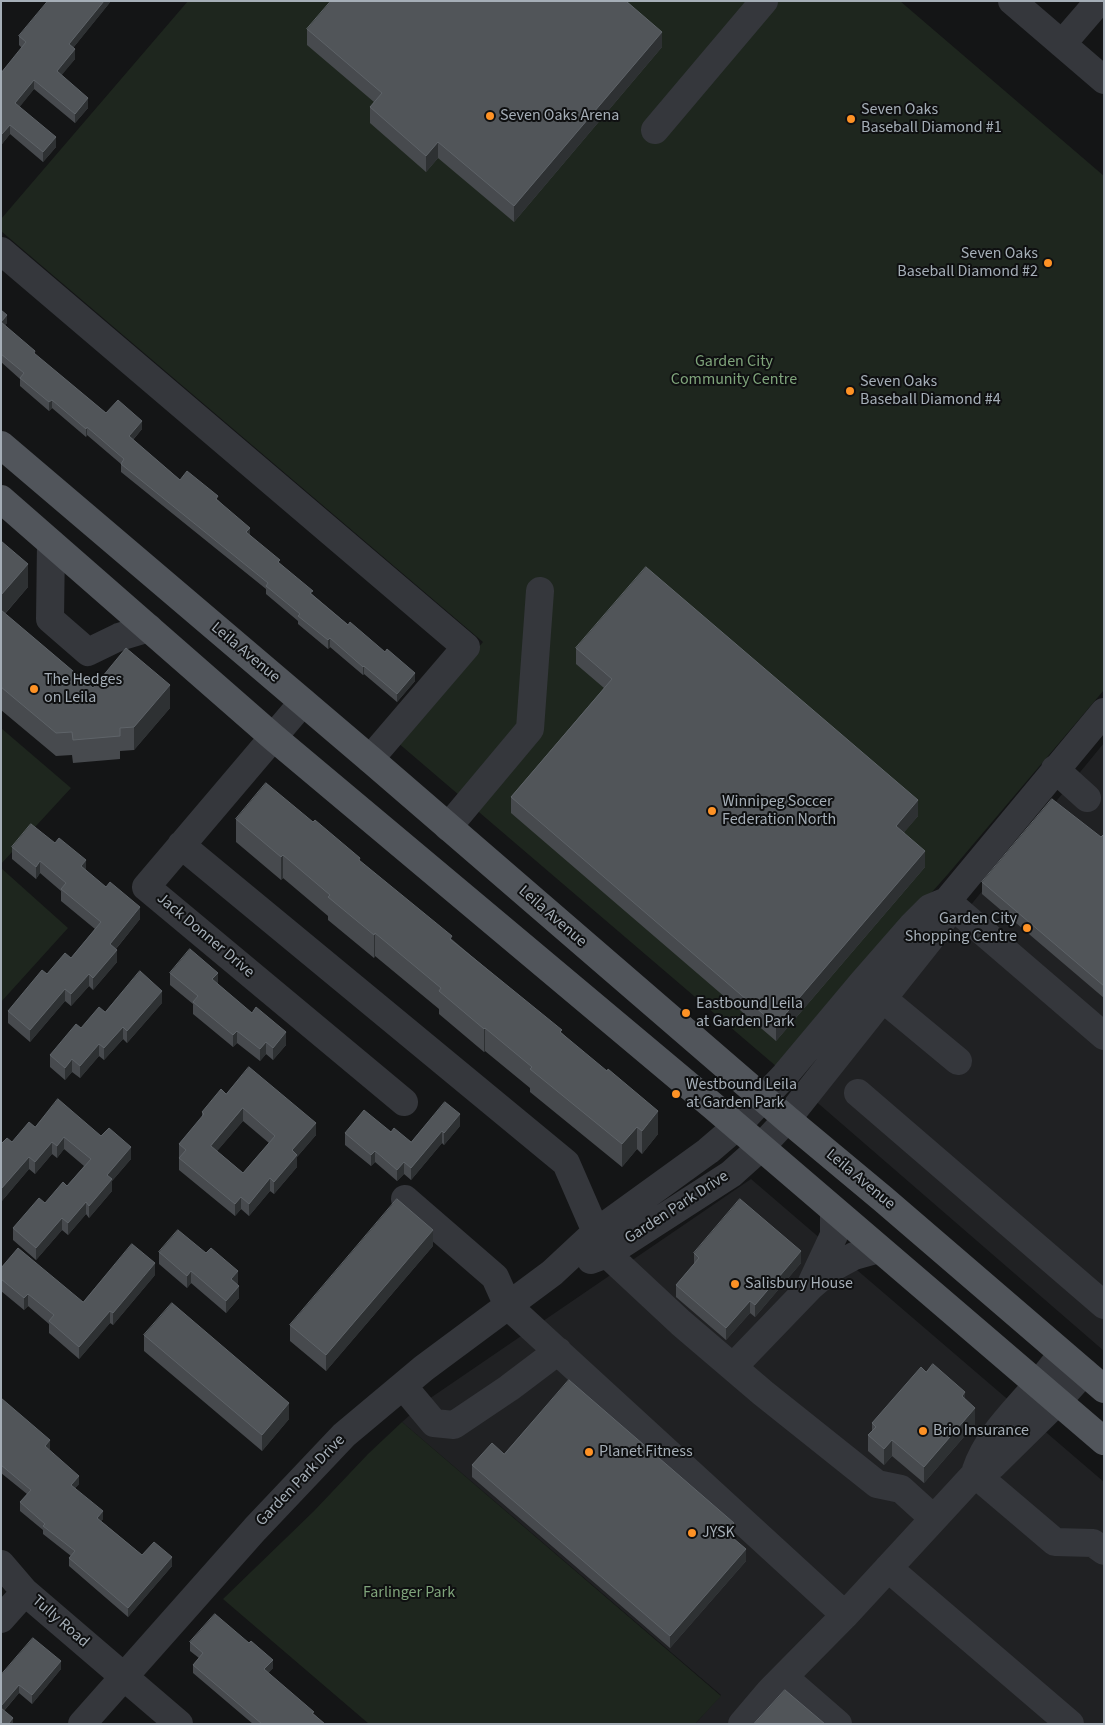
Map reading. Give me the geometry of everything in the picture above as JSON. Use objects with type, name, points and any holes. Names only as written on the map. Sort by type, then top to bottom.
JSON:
[{"type":"main road","name":"Leila Avenue","points":[[1,444],[370,759],[786,1119],[891,1206],[1094,1380]]},
{"type":"main road","points":[[1,499],[273,737],[834,1210],[1103,1443]]},
{"type":"street","points":[[655,130],[764,1]]},
{"type":"street","points":[[1012,1],[1104,80]]},
{"type":"street","points":[[1062,44],[1099,1]]},
{"type":"street","points":[[1,252],[466,647],[370,759]]},
{"type":"street","points":[[51,543],[50,619],[88,652],[119,637],[149,628]]},
{"type":"street","points":[[448,827],[530,729],[540,591]]},
{"type":"street","name":"Jack Donner Drive","points":[[303,702],[146,887],[404,1102]]},
{"type":"street","points":[[1104,712],[1054,769],[947,900],[1104,1036]]},
{"type":"street","points":[[1054,769],[1087,798]]},
{"type":"street","points":[[181,845],[566,1163],[602,1243],[680,1323],[878,1484],[901,1489],[933,1518]]},
{"type":"street","name":"Garden Park Drive","points":[[602,1243],[736,1127],[764,1099],[863,982],[930,908],[947,900]]},
{"type":"street","name":"Garden Park Drive","points":[[82,1724],[250,1535],[344,1435],[424,1368],[552,1273],[602,1243],[731,1174],[760,1148],[884,999],[944,918],[947,900]]},
{"type":"street","points":[[863,982],[958,1061]]},
{"type":"street","points":[[858,1094],[1104,1305]]},
{"type":"street","points":[[405,1199],[495,1277],[508,1306],[845,1615]]},
{"type":"street","points":[[811,1286],[834,1235],[834,1210]]},
{"type":"street","points":[[733,1367],[811,1286],[832,1268],[854,1256],[879,1249]]},
{"type":"street","points":[[403,1386],[434,1423],[454,1425],[509,1388],[558,1351]]},
{"type":"street","points":[[1047,1393],[1062,1354]]},
{"type":"street","points":[[742,1724],[975,1474],[981,1454],[1018,1406],[1047,1393],[1094,1380]]},
{"type":"street","points":[[975,1474],[1055,1542],[1100,1540]]},
{"type":"street","name":"Tully Road","points":[[1,1564],[25,1592],[179,1724]]},
{"type":"street","points":[[888,1568],[1070,1724]]},
{"type":"street","points":[[1,1619],[25,1592]]},
{"type":"street","points":[[784,1677],[838,1724]]},
{"type":"shaded area","name":"Garden City Shopping Centre","points":[[1104,743],[1104,1351],[812,1098]]},
{"type":"shaded area","points":[[751,1179],[1104,1482],[1104,1724],[695,1724],[721,1695],[402,1422],[426,1401]]},
{"type":"green space","name":"Garden City Community Centre","points":[[188,1],[900,1],[1104,176],[1104,690],[948,874],[777,1067],[397,742],[483,642],[1,231],[1,219]]},
{"type":"green space","points":[[1,728],[71,788],[1,864]]},
{"type":"green space","points":[[1,868],[68,928],[1,1002]]},
{"type":"green space","name":"Farlinger Park","points":[[402,1422],[721,1696],[695,1724],[369,1724],[223,1599]]},
{"type":"building","points":[[48,1],[104,1],[69,44],[75,49],[57,71],[88,98],[75,114],[34,80],[15,103],[56,137],[43,152],[10,125],[1,133],[1,73],[26,42],[19,36]]},
{"type":"building","name":"Seven Oaks Arena","points":[[331,1],[626,1],[662,32],[514,206],[438,142],[426,156],[370,107],[382,93],[307,29]]},
{"type":"building","points":[[1,310],[7,315],[1,322]]},
{"type":"building","points":[[1,322],[35,351],[34,353],[106,413],[118,400],[142,421],[129,436],[180,480],[187,471],[218,496],[216,499],[250,528],[246,532],[313,591],[310,593],[348,625],[350,622],[385,652],[387,649],[415,673],[397,694],[330,638],[328,640],[298,616],[300,614],[266,586],[268,583],[121,464],[124,459],[87,427],[86,429],[52,400],[49,402],[20,378],[24,373],[1,354]]},
{"type":"building","points":[[1,541],[28,564],[1,595]]},
{"type":"building","name":"Winnipeg Soccer Federation North","points":[[646,567],[918,800],[896,826],[925,851],[776,1025],[511,797],[612,679],[576,648]]},
{"type":"building","name":"The Hedges on Leila","points":[[1,610],[93,688],[126,648],[170,685],[134,727],[120,728],[120,736],[73,740],[72,732],[56,733],[1,687]]},
{"type":"building","points":[[266,783],[313,822],[315,820],[360,858],[359,860],[452,936],[450,939],[562,1030],[560,1032],[607,1071],[608,1069],[658,1111],[642,1131],[637,1127],[622,1144],[439,991],[441,988],[328,897],[330,895],[283,855],[281,857],[236,819]]},
{"type":"building","points":[[1052,799],[1101,837],[1104,834],[1104,986],[982,882]]},
{"type":"building","points":[[31,824],[55,843],[59,838],[86,860],[81,866],[106,887],[110,882],[140,907],[110,944],[117,950],[93,978],[89,974],[71,994],[65,989],[30,1030],[8,1011],[42,970],[47,974],[65,953],[71,958],[101,922],[61,889],[66,883],[40,861],[36,867],[12,847]]},
{"type":"building","points":[[190,949],[218,973],[212,979],[252,1013],[256,1007],[286,1032],[273,1048],[266,1042],[260,1049],[237,1031],[233,1035],[193,1002],[198,996],[170,973]]},
{"type":"building","points":[[140,971],[162,991],[127,1031],[123,1027],[104,1048],[99,1044],[80,1066],[72,1059],[65,1068],[50,1055],[76,1024],[81,1028],[99,1007],[105,1012]]},
{"type":"building","points":[[249,1067],[316,1123],[292,1150],[297,1155],[274,1182],[270,1178],[249,1204],[241,1197],[235,1204],[179,1158],[186,1150],[179,1144],[204,1114],[202,1112],[221,1089],[226,1094]],"holes":[[[243,1108],[275,1136],[243,1173],[211,1146]]]},
{"type":"building","points":[[58,1099],[101,1136],[109,1128],[131,1147],[107,1175],[112,1179],[89,1206],[86,1202],[68,1223],[62,1218],[36,1248],[13,1228],[39,1198],[45,1203],[63,1182],[67,1186],[91,1159],[64,1137],[57,1146],[52,1142],[35,1162],[29,1157],[1,1189],[1,1144],[7,1138],[12,1142],[29,1122],[35,1127]]},
{"type":"building","points":[[445,1102],[460,1114],[444,1133],[442,1131],[411,1168],[404,1162],[397,1170],[375,1151],[371,1155],[345,1133],[364,1110],[391,1132],[394,1128],[411,1142]]},
{"type":"building","points":[[397,1199],[433,1230],[326,1355],[290,1325]]},
{"type":"building","name":"Salisbury House","points":[[740,1199],[801,1251],[755,1305],[750,1301],[726,1328],[676,1285],[699,1258],[694,1253]]},
{"type":"building","points":[[178,1230],[206,1253],[211,1248],[238,1271],[231,1279],[239,1286],[226,1301],[191,1271],[187,1276],[159,1252]]},
{"type":"building","points":[[132,1244],[155,1263],[113,1313],[110,1311],[79,1347],[49,1321],[54,1315],[28,1294],[24,1298],[1,1279],[1,1268],[18,1248],[83,1302]]},
{"type":"building","points":[[172,1303],[289,1403],[262,1435],[144,1335]]},
{"type":"building","name":"Brio Insurance","points":[[933,1364],[965,1392],[962,1396],[975,1408],[924,1467],[892,1440],[884,1449],[868,1435],[876,1427],[872,1423],[921,1367],[926,1372]]},
{"type":"building","points":[[569,1380],[734,1523],[726,1532],[746,1549],[670,1636],[472,1465],[492,1443],[504,1454]]},
{"type":"building","points":[[1,1398],[50,1440],[45,1446],[79,1476],[71,1485],[103,1511],[97,1518],[142,1555],[154,1542],[172,1557],[128,1608],[69,1558],[75,1551],[43,1526],[45,1524],[20,1502],[31,1490],[1,1465]]},
{"type":"building","points":[[215,1614],[249,1643],[251,1641],[273,1660],[264,1669],[314,1712],[312,1713],[325,1724],[262,1724],[193,1665],[203,1653],[190,1642]]},
{"type":"building","points":[[33,1638],[61,1661],[32,1695],[19,1685],[1,1706],[1,1675]]},
{"type":"building","points":[[785,1690],[825,1724],[754,1724]]},
{"type":"building","points":[[1,1708],[13,1718],[8,1724],[1,1724]]},
{"type":"place","name":"Seven Oaks Arena","points":[[490,116]]},
{"type":"place","name":"Seven Oaks Baseball Diamond #1","points":[[851,119]]},
{"type":"place","name":"Seven Oaks Baseball Diamond #2","points":[[1048,263]]},
{"type":"place","name":"Seven Oaks Baseball Diamond #4","points":[[850,391]]},
{"type":"place","name":"The Hedges on Leila","points":[[34,689]]},
{"type":"place","name":"Winnipeg Soccer Federation North","points":[[712,811]]},
{"type":"place","name":"Garden City Shopping Centre","points":[[1027,928]]},
{"type":"place","name":"Eastbound Leila at Garden Park","points":[[686,1013]]},
{"type":"place","name":"Westbound Leila at Garden Park","points":[[676,1094]]},
{"type":"place","name":"Salisbury House","points":[[735,1284]]},
{"type":"place","name":"Brio Insurance","points":[[923,1431]]},
{"type":"place","name":"Planet Fitness","points":[[589,1452]]},
{"type":"place","name":"JYSK","points":[[692,1533]]}]
